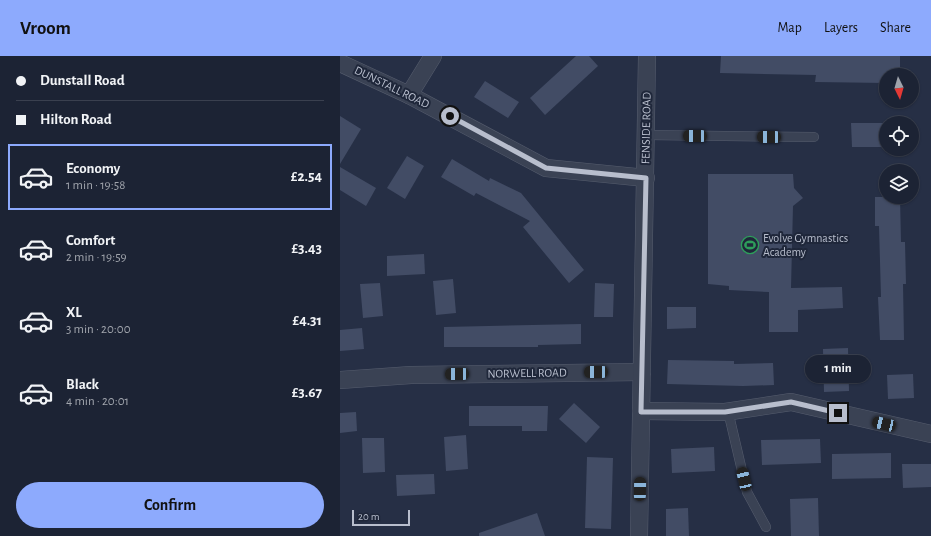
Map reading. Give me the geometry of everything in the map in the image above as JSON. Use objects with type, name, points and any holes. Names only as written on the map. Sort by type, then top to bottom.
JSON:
[{"type":"street","points":[[409,95],[433,56]]},
{"type":"street","name":"FENSIDE ROAD","points":[[639,536],[647,56]]},
{"type":"street","name":"DUNSTALL ROAD","points":[[340,62],[409,95],[546,168],[646,178]]},
{"type":"street","name":"NORWELL ROAD","points":[[340,380],[411,375],[642,372]]},
{"type":"street","points":[[641,412],[728,411],[791,402],[931,434]]},
{"type":"lane","points":[[646,135],[814,137]]},
{"type":"lane","points":[[728,411],[747,492],[766,527]]},
{"type":"building","points":[[576,56],[589,56],[598,66],[545,115],[530,98]]},
{"type":"building","points":[[721,56],[900,56],[900,68],[879,68],[879,83],[815,82],[816,75],[720,73]]},
{"type":"building","points":[[485,81],[519,102],[508,118],[474,97]]},
{"type":"building","points":[[340,116],[361,129],[340,164]]},
{"type":"building","points":[[851,123],[879,123],[879,147],[852,147]]},
{"type":"building","points":[[407,156],[424,166],[405,199],[387,188]]},
{"type":"building","points":[[452,159],[489,181],[490,178],[521,193],[584,270],[569,283],[523,227],[530,221],[476,193],[474,196],[441,177]]},
{"type":"building","points":[[340,167],[376,188],[366,206],[340,190]]},
{"type":"building","name":"Evolve Gymnastics Academy","points":[[708,174],[793,174],[794,188],[803,198],[793,206],[791,288],[842,287],[843,308],[798,310],[798,332],[769,332],[769,292],[729,290],[729,286],[708,284]]},
{"type":"building","points":[[875,197],[879,197],[879,204],[900,204],[901,242],[905,242],[906,284],[903,284],[904,340],[880,340],[878,297],[881,297],[879,226],[875,226]]},
{"type":"building","points":[[424,254],[425,274],[387,276],[387,256]]},
{"type":"building","points":[[453,279],[456,313],[436,315],[433,281]]},
{"type":"building","points":[[380,283],[383,316],[363,318],[360,284]]},
{"type":"building","points":[[595,283],[614,284],[613,317],[594,317]]},
{"type":"building","points":[[667,307],[696,307],[696,328],[667,329]]},
{"type":"building","points":[[581,324],[581,344],[538,345],[538,347],[444,347],[444,327]]},
{"type":"building","points":[[362,328],[364,349],[340,351],[340,330]]},
{"type":"building","points":[[848,348],[849,391],[824,392],[823,349]]},
{"type":"building","points":[[668,360],[734,361],[734,364],[773,363],[774,385],[743,386],[667,384]]},
{"type":"building","points":[[913,374],[914,398],[888,399],[887,375]]},
{"type":"building","points":[[574,403],[600,427],[586,443],[559,419]]},
{"type":"building","points":[[469,406],[548,406],[547,431],[522,431],[522,426],[469,426]]},
{"type":"building","points":[[356,412],[357,431],[340,433],[340,413]]},
{"type":"building","points":[[466,435],[468,469],[446,471],[444,437]]},
{"type":"building","points":[[362,438],[384,438],[385,472],[363,473]]},
{"type":"building","points":[[820,439],[821,463],[762,465],[761,440]]},
{"type":"building","points":[[714,447],[715,471],[672,473],[671,449]]},
{"type":"building","points":[[891,453],[891,478],[832,479],[832,454]]},
{"type":"building","points":[[587,457],[613,458],[611,529],[585,528]]},
{"type":"building","points":[[902,464],[931,464],[931,487],[903,488]]},
{"type":"building","points":[[434,474],[435,494],[397,496],[396,475]]},
{"type":"building","points":[[818,498],[819,536],[791,536],[790,499]]},
{"type":"building","points":[[688,508],[689,536],[666,536],[666,509]]},
{"type":"building","points":[[537,513],[545,536],[479,536],[479,533]]},
{"type":"place","name":"Evolve Gymnastics Academy","points":[[750,245]]},
{"type":"route","points":[[450,116],[546,168],[646,178],[641,412],[725,412],[791,402],[838,413]]}]
